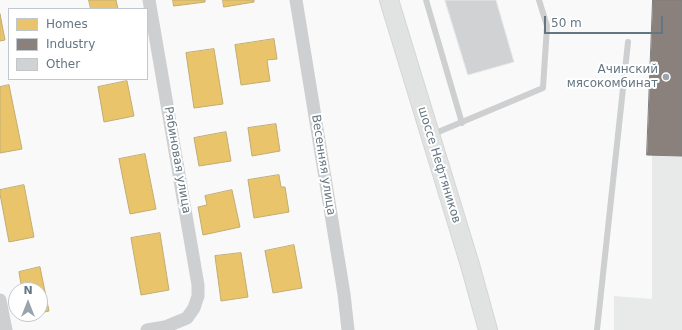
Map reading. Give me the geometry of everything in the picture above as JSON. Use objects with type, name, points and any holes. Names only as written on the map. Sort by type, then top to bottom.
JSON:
[{"type":"main road","name":"шоссе Нефтяников","points":[[389,0],[470,265],[488,330]]},
{"type":"street","name":"Рябиновая улица","points":[[147,330],[165,327],[187,318],[194,308],[198,296],[198,285],[149,0]]},
{"type":"street","name":"Весенняя улица","points":[[296,0],[348,330]]},
{"type":"street","points":[[0,300],[6,330]]},
{"type":"lane","points":[[426,0],[462,123]]},
{"type":"lane","points":[[430,136],[543,88],[546,26],[539,0]]},
{"type":"lane","points":[[597,330],[628,42]]},
{"type":"shaded area","points":[[652,0],[682,0],[682,330],[614,330],[614,296],[652,299]]},
{"type":"building: Homes","points":[[89,0],[116,0],[118,8],[91,8]]},
{"type":"building: Homes","points":[[173,0],[205,0],[205,2],[174,6]]},
{"type":"building: Homes","points":[[223,0],[254,0],[254,2],[224,7]]},
{"type":"building: Homes","points":[[0,14],[5,40],[0,41]]},
{"type":"building: Homes","points":[[274,39],[277,59],[267,60],[270,81],[241,85],[235,45]]},
{"type":"building: Homes","points":[[214,49],[223,104],[194,108],[186,53]]},
{"type":"building: Homes","points":[[127,81],[134,116],[104,122],[98,87]]},
{"type":"building: Homes","points":[[9,85],[22,149],[0,153],[0,87]]},
{"type":"building: Homes","points":[[276,124],[280,151],[252,156],[248,128]]},
{"type":"building: Homes","points":[[226,132],[231,161],[199,166],[194,138]]},
{"type":"building: Homes","points":[[145,154],[156,209],[130,214],[119,159]]},
{"type":"building: Homes","points":[[279,175],[281,187],[285,187],[289,212],[254,218],[248,180]]},
{"type":"building: Homes","points":[[24,185],[34,237],[9,242],[0,190]]},
{"type":"building: Homes","points":[[232,190],[240,227],[203,235],[198,207],[207,205],[205,196]]},
{"type":"building: Homes","points":[[160,233],[169,290],[141,295],[131,238]]},
{"type":"building: Homes","points":[[294,245],[302,288],[273,293],[265,251]]},
{"type":"building: Homes","points":[[241,253],[248,297],[221,301],[215,256]]},
{"type":"building: Homes","points":[[40,267],[43,282],[21,282],[19,272]]},
{"type":"building: Industry","name":"Ачинский мясокомбинат","points":[[653,0],[682,0],[682,156],[647,155]]},
{"type":"building: Other","points":[[445,0],[496,0],[514,62],[468,75]]},
{"type":"place","name":"Ачинский мясокомбинат","points":[[666,77]]}]
